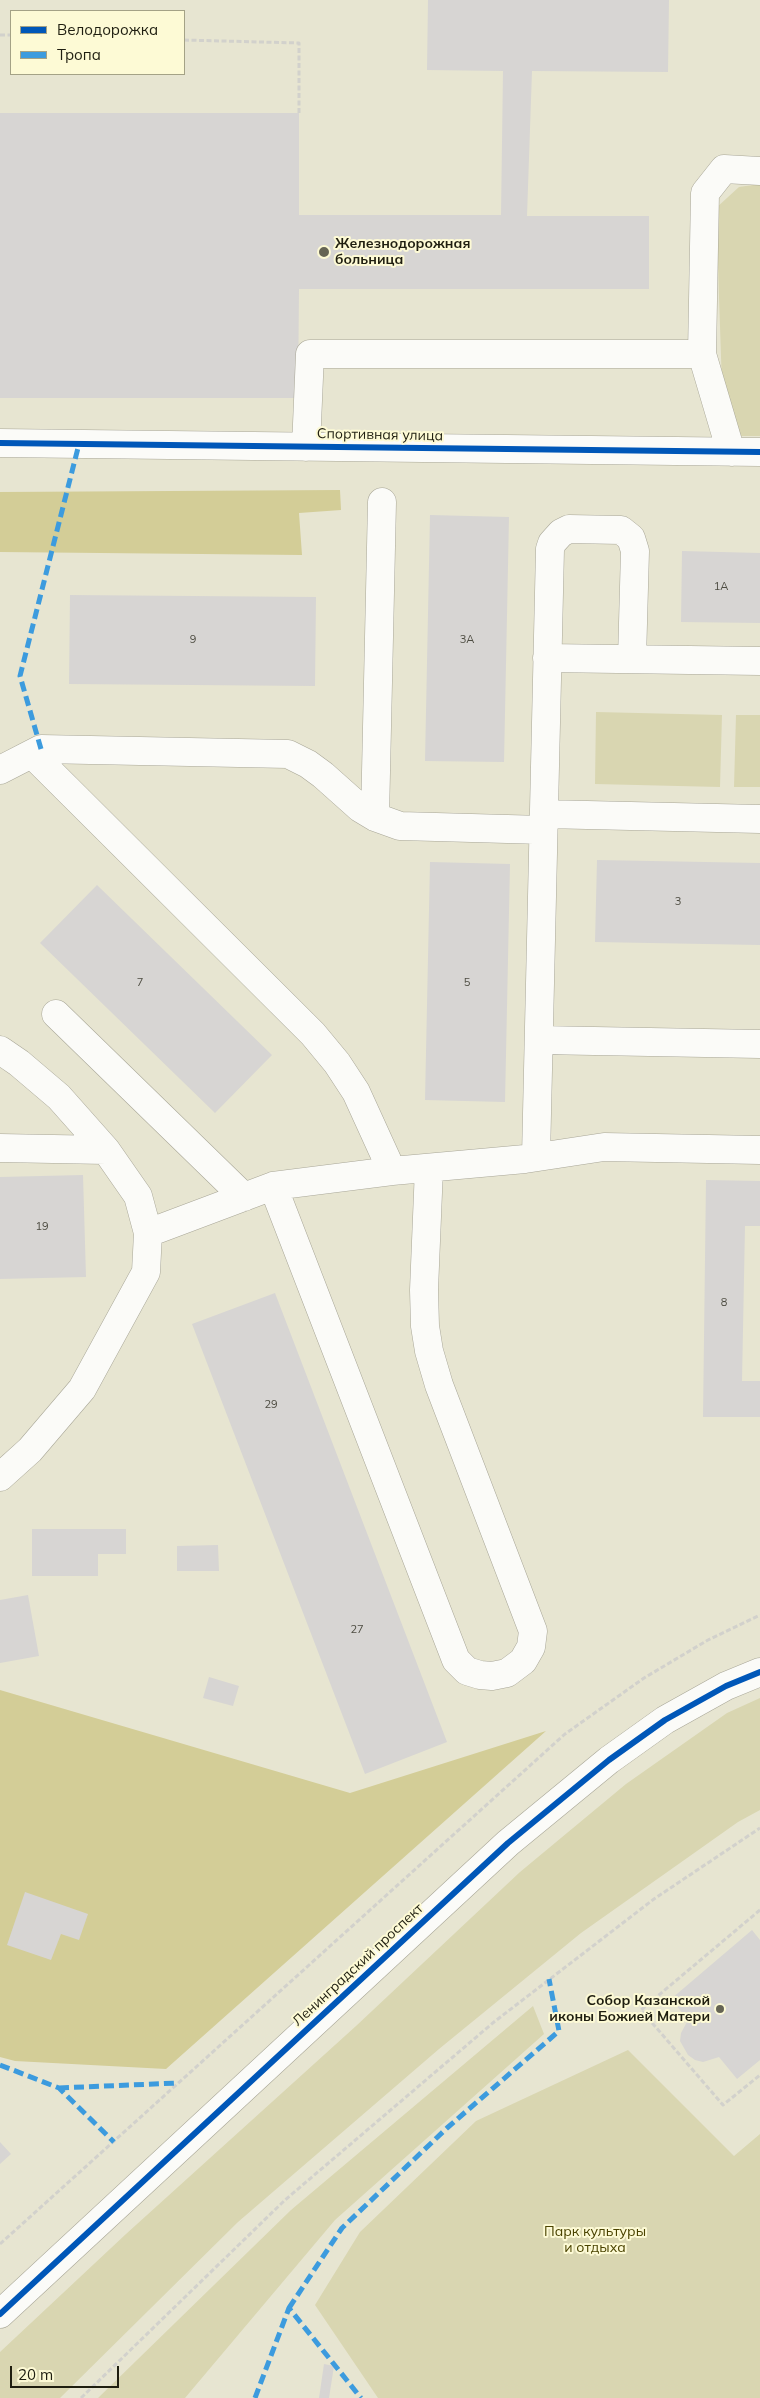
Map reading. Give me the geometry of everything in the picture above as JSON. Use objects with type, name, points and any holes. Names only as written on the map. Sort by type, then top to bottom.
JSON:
[{"type":"street","points":[[731,452],[702,354],[705,193],[724,170],[760,171]]},
{"type":"street","points":[[306,447],[310,354],[702,354]]},
{"type":"street","name":"Спортивная улица","points":[[0,443],[760,452]]},
{"type":"street","points":[[375,817],[382,502]]},
{"type":"street","points":[[536,1157],[550,549],[556,537],[569,529],[621,530],[628,534],[634,542],[632,659]]},
{"type":"street","points":[[547,658],[760,662]]},
{"type":"street","points":[[0,770],[41,749],[288,754],[308,764],[360,808],[375,817],[400,826],[760,819]]},
{"type":"street","points":[[32,754],[313,1034],[338,1063],[356,1092],[392,1171]]},
{"type":"street","points":[[56,1014],[244,1197]]},
{"type":"street","points":[[539,1040],[760,1044]]},
{"type":"street","points":[[0,1050],[20,1063],[59,1097],[106,1150],[138,1196],[148,1233],[146,1272],[82,1389],[30,1450],[0,1477]]},
{"type":"street","points":[[148,1233],[273,1186],[392,1171],[536,1157],[604,1147],[760,1150]]},
{"type":"street","points":[[0,1148],[106,1150]]},
{"type":"street","points":[[273,1186],[456,1660],[467,1670],[480,1676],[492,1676],[506,1673],[523,1661],[531,1647],[533,1631],[439,1386],[429,1351],[425,1326],[424,1290],[429,1168]]},
{"type":"street","name":"Ленинградский проспект","points":[[0,2314],[508,1843],[609,1760],[665,1720],[726,1686],[760,1672]]},
{"type":"path","points":[[185,40],[299,42],[299,113]]},
{"type":"path","points":[[0,2244],[564,1734],[644,1678],[708,1640],[760,1616]]},
{"type":"path","points":[[81,2398],[285,2200],[486,2029],[654,1898],[760,1828]]},
{"type":"path","points":[[760,1910],[641,2010],[723,2106],[760,2075]]},
{"type":"green space","points":[[760,184],[760,436],[741,436],[722,386],[716,208],[739,187]]},
{"type":"green space","points":[[596,712],[722,715],[720,787],[595,784]]},
{"type":"green space","points":[[736,715],[760,715],[760,787],[734,787]]},
{"type":"green space","points":[[760,1698],[760,1810],[738,1822],[581,1933],[439,2049],[238,2222],[60,2398],[0,2398],[0,2352],[126,2234],[356,2026],[520,1872],[626,1784],[727,1713]]},
{"type":"green space","points":[[533,2006],[544,2034],[335,2220],[185,2398],[98,2398],[291,2210]]},
{"type":"green space","name":"Парк культуры и отдыха","points":[[628,2050],[734,2156],[760,2134],[760,2398],[378,2398],[315,2305],[360,2232],[476,2121]]},
{"type":"shaded area","points":[[340,490],[341,510],[299,513],[302,555],[0,552],[0,492]]},
{"type":"shaded area","points":[[0,1690],[350,1793],[546,1731],[166,2069],[15,2061],[0,2057]]},
{"type":"building","name":"Железнодорожная больница","points":[[428,0],[669,0],[668,72],[532,71],[527,216],[649,216],[649,289],[299,289],[298,398],[0,398],[0,113],[299,113],[299,215],[501,215],[503,71],[427,70]]},
{"type":"building","points":[[430,515],[509,517],[504,762],[425,761]]},
{"type":"building","points":[[682,551],[760,553],[760,623],[681,622]]},
{"type":"building","points":[[70,595],[316,597],[315,686],[69,684]]},
{"type":"building","points":[[597,860],[760,863],[760,945],[595,942]]},
{"type":"building","points":[[430,862],[510,864],[505,1102],[425,1100]]},
{"type":"building","points":[[97,885],[272,1055],[215,1113],[40,943]]},
{"type":"building","points":[[83,1175],[86,1277],[0,1279],[0,1177]]},
{"type":"building","points":[[706,1180],[760,1181],[760,1226],[745,1226],[742,1381],[760,1381],[760,1417],[703,1417]]},
{"type":"building","points":[[275,1293],[447,1742],[365,1774],[192,1324]]},
{"type":"building","points":[[32,1529],[126,1529],[126,1554],[98,1554],[98,1576],[32,1576]]},
{"type":"building","points":[[218,1545],[219,1571],[177,1571],[177,1546]]},
{"type":"building","points":[[28,1595],[39,1656],[0,1663],[0,1600]]},
{"type":"building","points":[[209,1677],[239,1686],[233,1706],[203,1698]]},
{"type":"building","points":[[25,1892],[88,1914],[79,1940],[61,1934],[51,1960],[7,1945]]},
{"type":"building","name":"Собор Казанской иконы Божией Матери","points":[[752,1930],[760,1940],[760,2060],[737,2079],[719,2057],[703,2062],[695,2060],[688,2055],[680,2041],[681,2033],[688,2020],[671,1999]]},
{"type":"building","points":[[0,2142],[11,2154],[0,2164]]},
{"type":"building","points":[[324,2364],[334,2366],[329,2398],[319,2398]]},
{"type":"marked path","points":[[41,749],[20,676],[79,444]]},
{"type":"marked path","points":[[289,2308],[342,2228],[447,2128],[559,2031],[549,1979]]},
{"type":"marked path","points":[[0,2065],[59,2088],[114,2142]]},
{"type":"marked path","points":[[59,2088],[178,2083]]},
{"type":"marked path","points":[[255,2398],[289,2308],[361,2398]]},
{"type":"cycle path","points":[[0,443],[760,452]]},
{"type":"cycle path","points":[[0,2314],[508,1843],[609,1760],[665,1720],[726,1686],[760,1672]]},
{"type":"place","name":"Железнодорожная больница","points":[[324,252]]},
{"type":"place","name":"Собор Казанской иконы Божией Матери","points":[[720,2009]]}]
